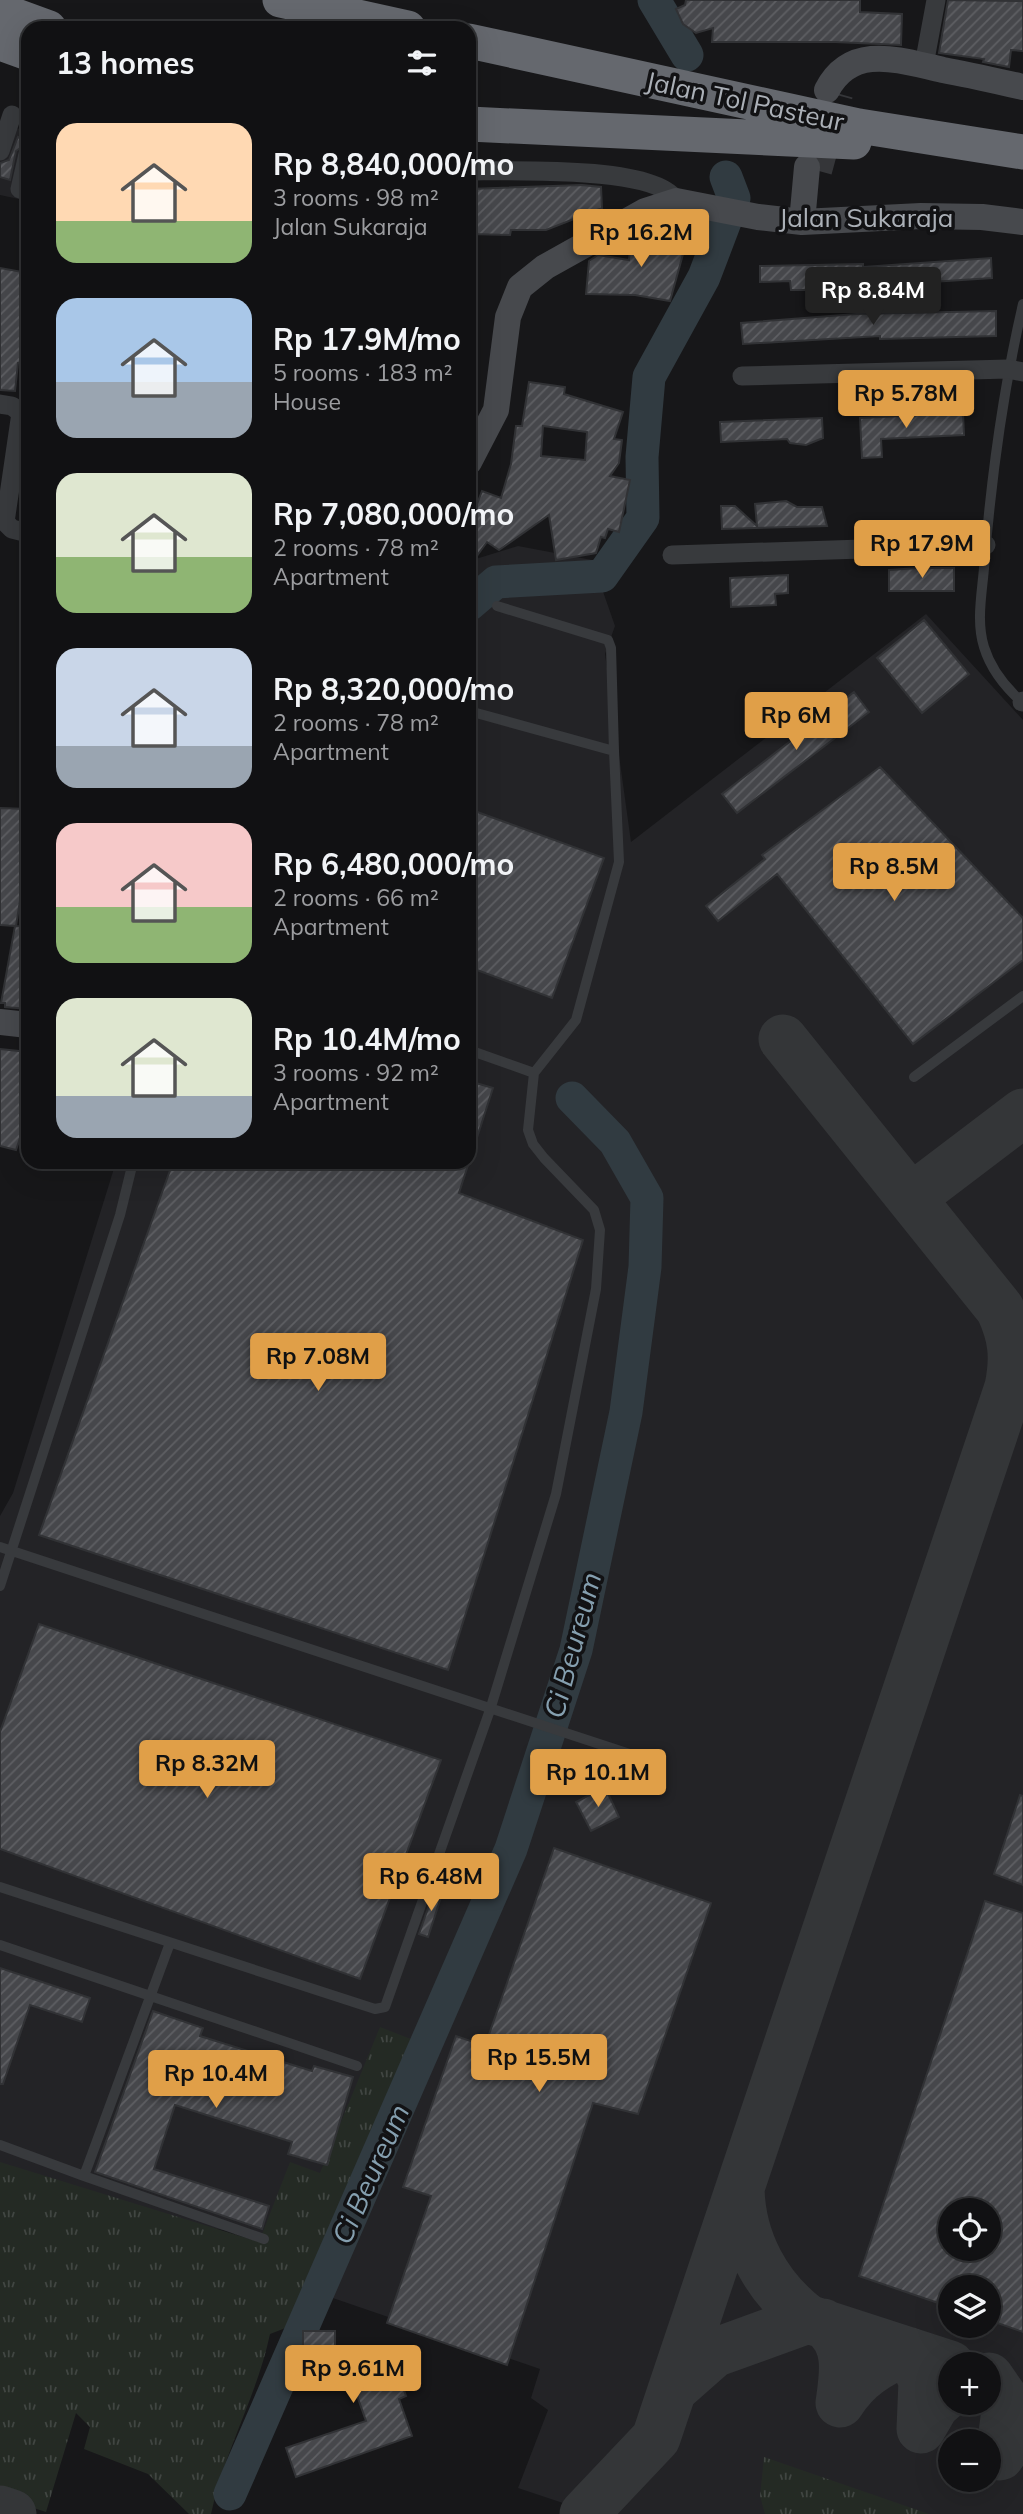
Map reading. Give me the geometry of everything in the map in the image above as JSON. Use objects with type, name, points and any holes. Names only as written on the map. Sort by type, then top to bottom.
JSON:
[{"type":"highway","points":[[280,0],[376,21]]},
{"type":"highway","points":[[0,10],[30,21]]},
{"type":"highway","points":[[0,43],[21,50]]},
{"type":"highway","name":"Jalan Tol Pasteur","points":[[476,43],[859,126],[1023,152]]},
{"type":"highway","points":[[476,106],[859,126]]},
{"type":"highway","name":"Jalan Tol Pasteur","points":[[476,124],[860,143],[1023,173]]},
{"type":"main road","points":[[833,92],[863,60],[899,59],[1023,87]]},
{"type":"main road","points":[[802,222],[811,177]]},
{"type":"main road","points":[[477,432],[496,410],[508,317],[520,287],[545,267],[645,211],[671,203]]},
{"type":"main road","name":"Jalan Sukaraja","points":[[671,203],[802,222],[921,216],[982,217],[1023,222]]},
{"type":"main road","points":[[0,1022],[21,1024]]},
{"type":"street","points":[[924,65],[936,0]]},
{"type":"street","points":[[0,151],[13,116]]},
{"type":"street","points":[[476,171],[591,174],[653,194],[671,203]]},
{"type":"street","points":[[0,184],[21,189]]},
{"type":"street","points":[[742,376],[1016,370]]},
{"type":"street","points":[[0,404],[12,406],[21,413],[5,522],[12,529],[21,531]]},
{"type":"street","points":[[672,555],[986,545]]},
{"type":"lane","points":[[1023,304],[1016,370],[986,545],[980,622],[984,648],[1005,688],[1023,702]]},
{"type":"lane","points":[[0,1887],[375,2010],[385,2007],[490,1710],[556,1494],[597,1277],[600,1230],[594,1210],[544,1158],[533,1144],[528,1130],[534,1073],[576,1020],[619,862],[611,648],[608,640],[497,606]]},
{"type":"lane","points":[[476,713],[614,751]]},
{"type":"lane","points":[[914,1077],[1023,996]]},
{"type":"lane","points":[[476,1053],[534,1073]]},
{"type":"lane","points":[[0,1586],[120,1215],[132,1169]]},
{"type":"lane","points":[[0,1547],[13,1549],[526,1722],[648,1760]]},
{"type":"lane","points":[[84,2176],[170,1943]]},
{"type":"lane","points":[[0,1945],[356,2066]]},
{"type":"lane","points":[[0,2145],[264,2239]]},
{"type":"shaded area","points":[[0,124],[21,129],[21,200],[0,195]]},
{"type":"shaded area","points":[[518,546],[592,560],[615,626],[605,654],[631,842],[926,614],[1023,720],[1023,2514],[596,2514],[518,2488],[548,2410],[531,2398],[540,2369],[289,2283],[301,2242],[0,2196],[0,1516],[13,1493],[114,1169],[476,1169],[476,559]]},
{"type":"green space","points":[[437,1990],[443,1992],[383,2160],[360,2198],[352,2240],[331,2273],[288,2327],[270,2334],[211,2514],[189,2514],[148,2474],[84,2449],[90,2427],[76,2413],[46,2512],[0,2497],[0,2162],[259,2242],[290,2162],[320,2173],[380,2027],[416,2041]]},
{"type":"green space","points":[[764,2457],[929,2514],[765,2514],[760,2496]]},
{"type":"building","points":[[686,0],[860,0],[860,12],[902,14],[901,45],[712,42],[713,28],[696,33],[683,24],[676,9],[685,5]]},
{"type":"building","points":[[948,0],[1023,1],[1023,51],[1011,50],[1009,67],[983,62],[984,59],[939,53]]},
{"type":"building","points":[[18,137],[21,138],[21,147],[16,151],[10,180],[0,177],[0,163],[9,160]]},
{"type":"building","points":[[582,185],[601,187],[602,208],[546,230],[511,230],[510,235],[476,234],[476,189]]},
{"type":"building","points":[[673,226],[690,229],[670,301],[635,295],[586,294],[589,261],[598,255],[629,260],[630,248],[653,248],[658,228],[672,230]]},
{"type":"building","points":[[991,258],[992,278],[885,285],[806,284],[806,290],[791,290],[790,281],[760,282],[760,266],[863,264],[863,267]]},
{"type":"building","points":[[0,268],[21,272],[21,363],[18,363],[15,391],[0,390]]},
{"type":"building","points":[[996,311],[996,336],[880,339],[880,336],[743,344],[741,323],[856,314]]},
{"type":"building","points":[[529,382],[565,387],[564,394],[623,412],[614,439],[622,440],[619,463],[610,476],[630,480],[619,532],[608,529],[605,538],[601,537],[596,553],[556,560],[549,515],[499,550],[487,542],[476,557],[476,507],[482,491],[501,498],[511,464],[516,426],[522,426]],"holes":[[[543,426],[587,432],[585,460],[541,456]]]},
{"type":"building","points":[[963,413],[964,435],[881,439],[882,457],[862,458],[860,418]]},
{"type":"building","points":[[822,418],[823,438],[806,445],[790,443],[787,439],[721,442],[720,422]]},
{"type":"building","points":[[786,501],[797,507],[822,507],[827,526],[722,529],[721,506],[735,506],[757,526],[755,504]]},
{"type":"building","points":[[954,568],[954,591],[889,591],[889,570]]},
{"type":"building","points":[[788,575],[788,593],[775,594],[776,605],[731,607],[730,578]]},
{"type":"building","points":[[924,620],[969,674],[922,713],[877,658]]},
{"type":"building","points":[[854,692],[869,712],[737,813],[722,794]]},
{"type":"building","points":[[880,767],[1023,918],[1023,960],[913,1044],[777,874],[718,921],[706,906],[765,859],[762,855]]},
{"type":"building","points":[[0,808],[21,809],[21,894],[16,926],[21,926],[21,1008],[5,1007],[5,1003],[1,1003],[15,926],[0,925]]},
{"type":"building","points":[[476,812],[604,858],[552,998],[476,970]]},
{"type":"building","points":[[0,1049],[21,1051],[21,1135],[16,1150],[0,1146]]},
{"type":"building","points":[[476,1083],[493,1088],[476,1141]]},
{"type":"building","points":[[170,1169],[467,1169],[459,1193],[583,1240],[448,1670],[39,1535]]},
{"type":"building","points":[[39,1624],[441,1760],[360,1979],[0,1849],[0,1732]]},
{"type":"building","points":[[605,1787],[619,1817],[591,1831],[576,1802]]},
{"type":"building","points":[[1020,1795],[1023,1796],[1023,1885],[994,1874]]},
{"type":"building","points":[[554,1848],[711,1903],[638,2114],[593,2103],[507,2365],[387,2323],[431,2196],[403,2187],[456,2036],[485,2046]]},
{"type":"building","points":[[435,1888],[443,1891],[428,1937],[419,1934]]},
{"type":"building","points":[[985,1901],[1023,1913],[1023,2332],[1001,2324],[1001,2275],[938,2275],[938,2303],[859,2276]]},
{"type":"building","points":[[0,1968],[90,1998],[82,2022],[30,2005],[3,2084],[0,2084]]},
{"type":"building","points":[[153,2011],[203,2028],[200,2036],[312,2071],[314,2066],[353,2077],[327,2165],[288,2154],[292,2142],[175,2105],[154,2169],[269,2206],[262,2229],[95,2172]]},
{"type":"building","points":[[303,2331],[335,2331],[335,2368],[390,2349],[406,2396],[399,2399],[412,2436],[296,2477],[286,2448],[366,2421],[350,2376],[303,2376]]},
{"type":"waterway","name":"Ci Beureum","points":[[654,0],[687,55]]},
{"type":"waterway","name":"Ci Beureum","points":[[476,599],[496,582],[602,576],[643,518],[642,457],[649,377],[704,277],[734,198],[726,177]]},
{"type":"waterway","name":"Ci Beureum","points":[[230,2494],[511,1849],[576,1650],[626,1412],[645,1267],[647,1198],[615,1142],[572,1098]]},
{"type":"taxiway","points":[[584,2514],[656,2438],[1011,1376],[1010,1338],[1000,1309],[783,1039]]},
{"type":"taxiway","points":[[911,1198],[1023,1113]]},
{"type":"taxiway","points":[[740,2188],[741,2207],[751,2244],[768,2277],[793,2306],[808,2319],[938,2361]]},
{"type":"taxiway","points":[[672,2390],[714,2353],[808,2319]]},
{"type":"taxiway","points":[[823,2323],[832,2331],[841,2350],[843,2371],[840,2403],[869,2372],[907,2351]]},
{"type":"taxiway","points":[[910,2352],[923,2381],[921,2429],[938,2402]]},
{"type":"taxiway","points":[[1001,2394],[1007,2403],[1000,2456],[1013,2437],[1023,2430]]},
{"type":"taxiway","points":[[0,2510],[12,2514]]},
{"type":"tunnel","points":[[819,171],[840,94]]}]
